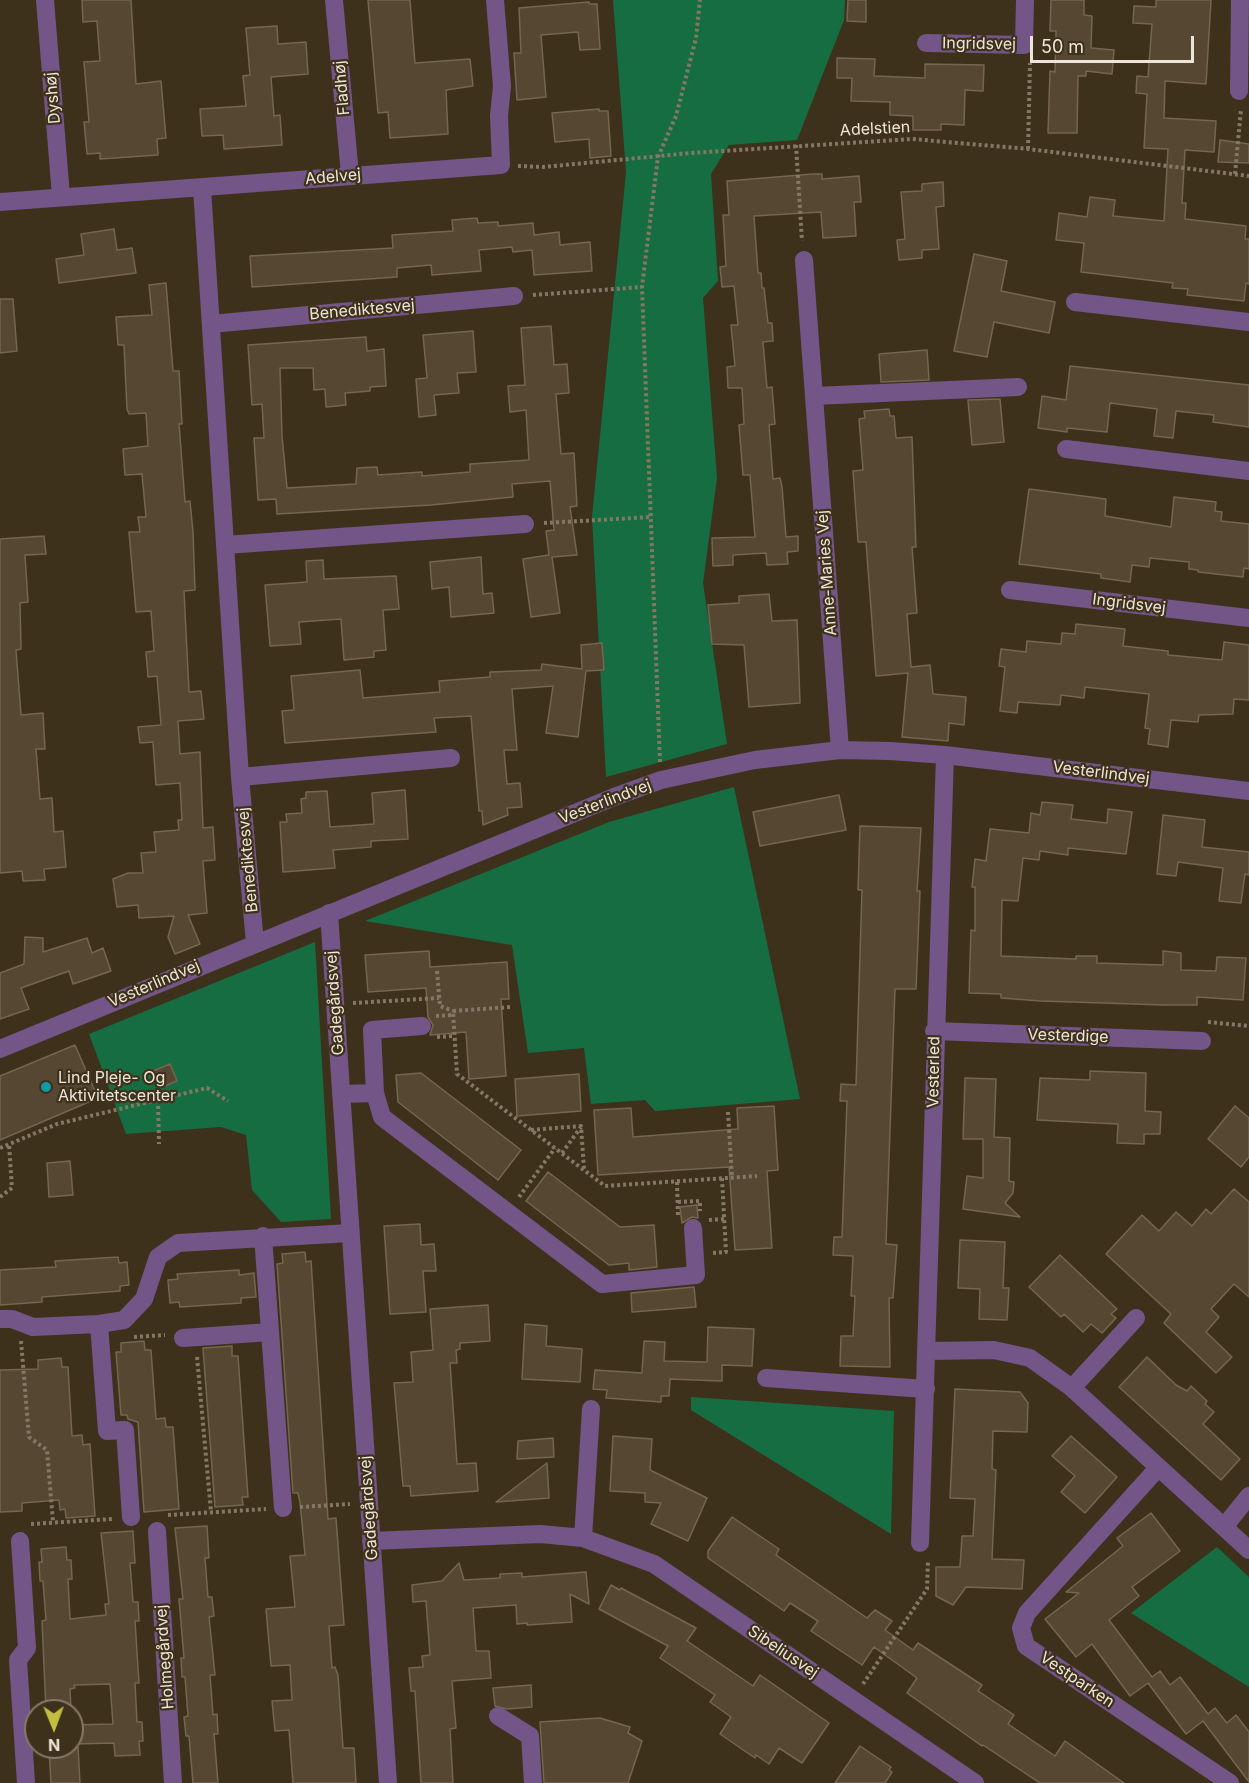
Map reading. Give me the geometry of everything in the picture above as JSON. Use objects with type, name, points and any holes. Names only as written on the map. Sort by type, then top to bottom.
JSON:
[{"type":"street","name":"Dyshøj","points":[[45,0],[61,196]]},
{"type":"street","name":"Fladhøj","points":[[334,0],[350,175]]},
{"type":"street","points":[[495,0],[502,86],[499,116],[501,165]]},
{"type":"street","name":"Ingridsvej","points":[[926,43],[1024,45],[1025,0]]},
{"type":"street","points":[[1239,91],[1240,0]]},
{"type":"street","name":"Adelvej","points":[[0,202],[501,165]]},
{"type":"street","name":"Benediktesvej","points":[[202,188],[240,777],[255,943]]},
{"type":"street","name":"Anne-Maries Vej","points":[[804,260],[840,750]]},
{"type":"street","name":"Benediktesvej","points":[[211,324],[514,296]]},
{"type":"street","points":[[1075,302],[1249,322]]},
{"type":"street","points":[[813,396],[1018,387]]},
{"type":"street","points":[[1066,449],[1249,471]]},
{"type":"street","points":[[225,545],[525,524]]},
{"type":"street","name":"Ingridsvej","points":[[1010,590],[1249,618]]},
{"type":"street","name":"Vesterlindvej","points":[[0,1049],[614,796],[661,780],[755,760],[840,750],[945,755],[1249,791]]},
{"type":"street","name":"Vesterled","points":[[920,1543],[928,1351],[934,1031],[945,755]]},
{"type":"street","points":[[240,777],[451,758]]},
{"type":"street","name":"Gadegårdsvej","points":[[329,913],[388,1783]]},
{"type":"street","points":[[422,1026],[372,1030],[375,1093],[382,1117],[602,1284],[696,1275],[697,1224]]},
{"type":"street","name":"Vesterdige","points":[[934,1031],[1202,1041]]},
{"type":"street","points":[[341,1094],[375,1093]]},
{"type":"street","points":[[0,1320],[19,1322],[33,1327],[99,1324],[124,1320],[144,1299],[159,1257],[178,1243],[263,1236],[350,1233]]},
{"type":"street","points":[[263,1236],[283,1508]]},
{"type":"street","points":[[1072,1388],[1136,1318]]},
{"type":"street","points":[[99,1324],[107,1431],[125,1430],[131,1518]]},
{"type":"street","points":[[189,1338],[270,1332]]},
{"type":"street","points":[[928,1351],[994,1350],[1030,1358],[1072,1388],[1249,1550]]},
{"type":"street","points":[[766,1378],[926,1389]]},
{"type":"street","points":[[582,1538],[591,1409]]},
{"type":"street","name":"Vestparken","points":[[1158,1468],[1027,1613],[1021,1628],[1026,1646],[1230,1783]]},
{"type":"street","points":[[1224,1527],[1249,1496]]},
{"type":"street","name":"Holmegårdvej","points":[[161,1523],[173,1783]]},
{"type":"street","points":[[21,1533],[27,1648],[9,1660],[26,1783]]},
{"type":"street","name":"Sibeliusvej","points":[[371,1541],[540,1534],[582,1538],[654,1564],[975,1783]]},
{"type":"street","points":[[498,1716],[530,1737],[533,1783]]},
{"type":"path","points":[[661,780],[642,287],[658,157],[676,116],[682,94],[696,38],[700,0]]},
{"type":"path","points":[[1024,45],[1030,62],[1028,149]]},
{"type":"path","points":[[1235,174],[1242,102],[1239,91]]},
{"type":"path","name":"Adelstien","points":[[501,165],[543,167],[796,145],[912,139],[1028,149],[1249,176]]},
{"type":"path","points":[[796,145],[804,260]]},
{"type":"path","points":[[514,296],[642,287]]},
{"type":"path","points":[[525,524],[651,517]]},
{"type":"path","points":[[437,971],[440,1006],[453,1011],[510,1007]]},
{"type":"path","points":[[335,1005],[439,998]]},
{"type":"path","points":[[453,1011],[457,1074],[605,1186],[757,1176]]},
{"type":"path","points":[[1202,1041],[1209,1022],[1249,1026]]},
{"type":"path","points":[[0,1148],[57,1124],[207,1088],[228,1101]]},
{"type":"path","points":[[158,1100],[159,1144]]},
{"type":"path","points":[[728,1112],[732,1178]]},
{"type":"path","points":[[531,1130],[581,1126]]},
{"type":"path","points":[[562,1153],[581,1126]]},
{"type":"path","points":[[581,1126],[584,1170]]},
{"type":"path","points":[[0,1197],[12,1188],[9,1144]]},
{"type":"path","points":[[508,1212],[555,1148]]},
{"type":"path","points":[[722,1178],[726,1252]]},
{"type":"path","points":[[676,1182],[679,1228],[697,1224],[700,1201],[678,1202]]},
{"type":"path","points":[[19,1322],[29,1437],[47,1450],[53,1522]]},
{"type":"path","points":[[132,1337],[164,1335],[189,1338],[211,1512]]},
{"type":"path","points":[[161,1523],[211,1512],[369,1503]]},
{"type":"path","points":[[21,1533],[53,1522],[131,1518]]},
{"type":"path","points":[[853,1699],[927,1589],[928,1553],[920,1543]]},
{"type":"green space","points":[[613,0],[845,0],[844,20],[797,140],[729,145],[711,174],[718,281],[703,298],[717,478],[703,583],[727,744],[606,777],[592,517],[626,172]]},
{"type":"green space","points":[[734,787],[800,1099],[655,1111],[645,1100],[591,1104],[584,1048],[528,1053],[512,945],[365,921],[609,822]]},
{"type":"green space","points":[[315,942],[331,1219],[281,1222],[252,1190],[246,1135],[221,1127],[126,1134],[89,1034]]},
{"type":"green space","points":[[691,1397],[894,1411],[891,1534],[691,1410]]},
{"type":"green space","points":[[1217,1547],[1249,1577],[1249,1687],[1131,1613]]},
{"type":"building","points":[[82,0],[131,0],[136,84],[161,81],[166,138],[157,139],[158,155],[100,159],[100,153],[87,154],[84,122],[89,122],[84,62],[100,61],[97,21],[83,22]]},
{"type":"building","points":[[368,0],[410,0],[415,63],[470,59],[473,86],[446,90],[448,134],[390,138],[388,112],[378,113]]},
{"type":"building","points":[[848,0],[866,0],[866,22],[847,21]]},
{"type":"building","points":[[1051,0],[1084,0],[1084,15],[1092,16],[1091,48],[1114,50],[1112,74],[1086,71],[1086,76],[1078,76],[1077,133],[1048,133],[1050,71],[1055,72],[1056,31],[1050,31]]},
{"type":"building","points":[[1156,0],[1211,0],[1206,84],[1165,81],[1164,118],[1216,121],[1214,152],[1185,150],[1182,203],[1186,203],[1185,219],[1246,226],[1245,239],[1249,239],[1249,284],[1246,283],[1244,301],[1187,295],[1188,289],[1172,288],[1173,283],[1081,272],[1084,243],[1056,240],[1059,213],[1087,217],[1090,197],[1115,200],[1113,216],[1164,221],[1168,149],[1144,148],[1147,94],[1136,93],[1137,76],[1148,77],[1152,24],[1133,23],[1134,6],[1156,7]]},
{"type":"building","points":[[589,2],[589,4],[597,4],[600,49],[580,50],[578,32],[541,35],[546,97],[517,100],[514,53],[521,53],[519,8]]},
{"type":"building","points":[[277,26],[278,44],[306,42],[308,74],[271,77],[274,116],[280,115],[282,145],[224,149],[223,135],[202,136],[200,109],[246,106],[243,76],[250,75],[246,28]]},
{"type":"building","points":[[837,58],[875,59],[874,76],[925,78],[925,64],[984,65],[983,91],[965,90],[964,125],[941,124],[941,130],[913,130],[913,116],[890,115],[890,102],[851,101],[852,78],[837,78]]},
{"type":"building","points":[[599,109],[599,111],[608,111],[611,156],[590,158],[589,139],[555,142],[552,113]]},
{"type":"building","points":[[1220,140],[1249,144],[1249,163],[1218,162]]},
{"type":"building","points":[[822,174],[822,179],[859,176],[861,202],[854,202],[856,236],[823,238],[821,212],[754,216],[758,273],[761,273],[762,288],[764,288],[768,323],[772,323],[773,341],[763,342],[767,388],[772,387],[775,424],[769,425],[773,479],[780,478],[786,537],[798,536],[798,551],[787,552],[788,564],[767,565],[766,553],[733,555],[733,565],[713,566],[712,538],[755,537],[750,475],[743,475],[739,425],[744,424],[742,388],[728,388],[727,367],[735,366],[731,325],[738,325],[734,286],[722,287],[720,267],[726,266],[723,215],[729,215],[727,181]]},
{"type":"building","points":[[943,182],[944,206],[936,207],[939,249],[922,250],[922,258],[899,260],[897,240],[905,239],[901,192],[922,191],[922,184]]},
{"type":"building","points":[[477,218],[478,223],[498,222],[498,226],[533,223],[534,235],[559,232],[560,245],[590,242],[592,271],[534,275],[532,250],[513,252],[512,247],[479,250],[481,271],[432,275],[431,265],[397,268],[397,277],[252,287],[250,256],[393,248],[392,235],[453,231],[452,220]]},
{"type":"building","points":[[114,229],[117,250],[132,248],[136,273],[59,283],[56,259],[84,255],[81,234]]},
{"type":"building","points":[[974,254],[1007,261],[1001,291],[1055,302],[1049,333],[994,322],[987,357],[954,351]]},
{"type":"building","points":[[166,283],[173,371],[179,371],[182,424],[179,424],[185,502],[190,501],[193,532],[195,590],[184,591],[189,692],[201,691],[204,719],[178,721],[180,754],[200,752],[203,828],[213,827],[215,860],[203,861],[207,913],[188,915],[200,944],[175,954],[168,937],[174,916],[139,918],[138,905],[117,907],[113,879],[128,873],[143,873],[141,853],[156,852],[154,832],[179,830],[178,820],[182,820],[180,783],[156,785],[153,742],[140,743],[138,727],[161,725],[157,676],[148,677],[146,652],[154,651],[151,611],[136,612],[129,532],[140,532],[138,517],[146,517],[142,474],[125,475],[123,449],[148,446],[146,413],[129,414],[127,409],[124,345],[118,345],[116,317],[152,315],[149,285]]},
{"type":"building","points":[[0,299],[13,299],[17,351],[0,353]]},
{"type":"building","points":[[551,326],[554,365],[567,364],[569,393],[556,394],[561,454],[574,453],[577,506],[570,507],[577,555],[552,557],[560,613],[531,617],[523,559],[549,555],[546,531],[554,530],[550,481],[512,484],[513,497],[431,505],[277,514],[276,499],[258,500],[254,438],[264,438],[262,404],[252,405],[248,345],[366,337],[367,351],[384,349],[386,386],[370,387],[370,391],[345,393],[346,405],[326,407],[325,389],[314,390],[313,368],[280,368],[282,436],[287,488],[356,484],[357,468],[377,467],[378,475],[422,472],[422,476],[470,472],[470,464],[529,460],[526,410],[510,412],[508,386],[525,385],[521,328]]},
{"type":"building","points":[[473,331],[476,372],[457,373],[459,393],[434,395],[436,415],[419,417],[416,379],[427,378],[423,335]]},
{"type":"building","points":[[927,350],[929,380],[881,382],[879,354]]},
{"type":"building","points":[[1070,366],[1249,385],[1249,427],[1213,422],[1214,415],[1176,411],[1173,438],[1154,436],[1157,409],[1110,403],[1107,432],[1067,428],[1067,432],[1038,428],[1042,396],[1066,400]]},
{"type":"building","points":[[1000,399],[1004,442],[972,445],[968,400]]},
{"type":"building","points":[[889,409],[890,416],[894,416],[896,438],[912,437],[916,547],[912,547],[917,613],[907,614],[911,667],[930,665],[933,694],[966,697],[964,725],[949,723],[948,741],[902,737],[908,673],[876,676],[866,542],[858,542],[853,471],[863,470],[859,419],[865,418],[864,411]]},
{"type":"building","points":[[1029,489],[1106,499],[1105,516],[1171,527],[1174,497],[1216,502],[1215,511],[1222,512],[1221,521],[1249,524],[1249,569],[1244,568],[1243,577],[1198,572],[1198,570],[1189,569],[1189,562],[1150,558],[1149,567],[1132,565],[1130,582],[1101,578],[1101,574],[1019,564]]},
{"type":"building","points":[[44,536],[46,554],[25,555],[28,602],[20,603],[21,649],[16,650],[21,715],[43,713],[45,749],[36,749],[40,799],[52,798],[54,832],[63,831],[66,867],[44,869],[45,880],[23,881],[22,871],[0,873],[0,539]]},
{"type":"building","points":[[481,557],[483,594],[492,593],[494,613],[451,617],[449,587],[432,589],[430,562]]},
{"type":"building","points":[[323,560],[324,579],[396,576],[399,609],[383,610],[386,650],[374,651],[374,657],[344,660],[341,619],[299,622],[301,644],[270,646],[265,585],[307,582],[306,561]]},
{"type":"building","points":[[769,594],[772,621],[797,620],[800,703],[749,707],[744,645],[712,644],[708,605],[739,603],[739,596]]},
{"type":"building","points":[[1076,624],[1125,629],[1123,646],[1168,651],[1168,655],[1222,660],[1224,642],[1249,645],[1249,700],[1234,699],[1233,714],[1199,715],[1198,722],[1171,720],[1168,747],[1148,744],[1150,729],[1145,728],[1149,694],[1085,687],[1084,698],[1061,695],[1060,705],[1018,702],[1017,713],[1000,711],[1005,667],[999,666],[1001,649],[1026,652],[1027,641],[1061,644],[1062,633],[1075,634]]},
{"type":"building","points":[[602,643],[604,670],[586,671],[578,737],[546,733],[553,686],[512,689],[517,750],[504,750],[507,784],[520,783],[522,807],[507,808],[508,815],[483,825],[482,811],[479,811],[471,716],[434,718],[436,732],[285,743],[282,711],[294,710],[291,676],[360,670],[363,698],[440,692],[439,681],[490,677],[490,672],[541,670],[542,664],[582,669],[581,645]]},
{"type":"building","points":[[405,790],[408,839],[371,841],[371,847],[333,850],[335,868],[283,872],[280,822],[287,822],[286,814],[302,813],[301,799],[306,798],[306,792],[327,791],[330,827],[374,824],[372,793]]},
{"type":"building","points":[[839,795],[846,830],[760,846],[753,812]]},
{"type":"building","points":[[1042,802],[1073,805],[1071,819],[1107,823],[1108,809],[1132,812],[1126,854],[1068,848],[1068,855],[1040,851],[1039,860],[1023,858],[1018,901],[1002,900],[1001,956],[1076,959],[1076,956],[1097,956],[1097,963],[1163,965],[1163,951],[1181,953],[1181,970],[1216,971],[1217,957],[1246,958],[1243,1000],[1197,997],[1197,1005],[1165,1005],[1041,1001],[1001,998],[1001,994],[969,993],[971,930],[975,931],[975,887],[972,887],[975,859],[986,861],[990,829],[1029,833],[1031,813],[1040,815]]},
{"type":"building","points":[[1163,815],[1205,820],[1202,847],[1249,852],[1249,875],[1245,874],[1241,903],[1219,901],[1223,868],[1178,862],[1176,876],[1157,874]]},
{"type":"building","points":[[860,826],[921,828],[917,891],[920,891],[916,989],[895,989],[886,1244],[897,1245],[893,1298],[889,1298],[890,1367],[840,1366],[841,1336],[853,1336],[855,1296],[851,1296],[853,1256],[833,1255],[834,1237],[842,1237],[847,1101],[840,1101],[841,1084],[856,1085],[862,890],[858,890]]},
{"type":"building","points":[[25,937],[43,938],[43,952],[87,938],[92,953],[103,948],[111,971],[73,984],[69,971],[21,988],[29,1009],[0,1019],[0,973],[24,964]]},
{"type":"building","points":[[429,951],[430,967],[507,962],[509,999],[501,999],[506,1076],[469,1079],[466,1032],[430,1035],[433,1025],[428,1017],[426,988],[368,992],[365,955]]},
{"type":"building","name":"Lind Pleje- Og Aktivitetscenter","points":[[75,1045],[98,1098],[0,1140],[0,1076]]},
{"type":"building","points":[[170,1064],[177,1081],[160,1088],[153,1071]]},
{"type":"building","points":[[1090,1071],[1146,1073],[1145,1111],[1161,1112],[1160,1134],[1144,1134],[1144,1144],[1117,1143],[1118,1124],[1037,1120],[1040,1078],[1090,1080]]},
{"type":"building","points":[[421,1073],[521,1150],[498,1180],[398,1102],[396,1075]]},
{"type":"building","points":[[579,1074],[581,1111],[517,1116],[515,1079]]},
{"type":"building","points":[[965,1078],[996,1079],[994,1137],[1010,1138],[1009,1181],[1014,1182],[1013,1193],[1005,1203],[1020,1217],[963,1209],[967,1176],[983,1178],[983,1139],[963,1139]]},
{"type":"building","points":[[774,1106],[778,1170],[767,1171],[772,1248],[735,1250],[729,1167],[598,1175],[594,1110],[631,1108],[633,1137],[738,1129],[737,1108]]},
{"type":"building","points":[[1235,1106],[1249,1118],[1249,1157],[1241,1167],[1208,1139]]},
{"type":"building","points":[[70,1161],[73,1195],[49,1197],[47,1163]]},
{"type":"building","points":[[548,1172],[620,1227],[654,1225],[657,1267],[629,1270],[629,1263],[609,1265],[526,1201]]},
{"type":"building","points":[[1234,1189],[1249,1202],[1249,1297],[1234,1284],[1211,1309],[1219,1317],[1206,1332],[1232,1357],[1216,1373],[1164,1323],[1171,1314],[1106,1254],[1142,1215],[1159,1231],[1176,1212],[1192,1226],[1206,1209],[1211,1214]]},
{"type":"building","points":[[697,1205],[698,1218],[692,1217],[682,1223],[680,1207]]},
{"type":"building","points":[[420,1224],[421,1245],[434,1244],[436,1271],[423,1271],[426,1312],[390,1314],[384,1226]]},
{"type":"building","points":[[960,1240],[1005,1242],[1003,1288],[1009,1288],[1007,1320],[979,1319],[980,1289],[958,1288]]},
{"type":"building","points":[[305,1252],[306,1262],[311,1261],[328,1519],[336,1518],[344,1625],[329,1626],[332,1668],[335,1667],[338,1675],[343,1748],[354,1748],[356,1783],[293,1783],[289,1730],[275,1731],[272,1701],[292,1700],[290,1665],[271,1666],[266,1609],[295,1607],[290,1556],[305,1555],[300,1502],[298,1493],[293,1493],[277,1264],[283,1263],[282,1254]]},
{"type":"building","points":[[1060,1255],[1117,1309],[1111,1314],[1116,1318],[1102,1333],[1091,1324],[1083,1332],[1064,1314],[1061,1317],[1029,1287]]},
{"type":"building","points":[[118,1257],[119,1263],[127,1262],[129,1285],[120,1286],[120,1291],[42,1297],[42,1302],[0,1305],[0,1270],[56,1267],[55,1261]]},
{"type":"building","points":[[239,1270],[239,1275],[254,1273],[256,1297],[241,1298],[241,1303],[180,1307],[179,1302],[170,1303],[168,1280],[178,1279],[177,1274]]},
{"type":"building","points":[[694,1287],[696,1307],[632,1312],[631,1293]]},
{"type":"building","points":[[488,1305],[490,1341],[460,1343],[460,1349],[456,1350],[457,1363],[450,1363],[457,1464],[476,1463],[478,1491],[411,1496],[410,1486],[403,1486],[394,1383],[413,1382],[411,1352],[433,1350],[430,1309]]},
{"type":"building","points":[[525,1324],[547,1326],[546,1346],[582,1349],[580,1382],[522,1379]]},
{"type":"building","points":[[708,1327],[754,1329],[752,1366],[722,1365],[722,1381],[670,1379],[669,1396],[661,1396],[661,1402],[606,1398],[607,1390],[593,1389],[595,1370],[642,1373],[644,1341],[665,1342],[664,1361],[707,1362]]},
{"type":"building","points":[[144,1341],[145,1350],[151,1350],[156,1419],[165,1418],[166,1427],[173,1427],[179,1509],[144,1512],[138,1422],[128,1419],[127,1415],[121,1415],[116,1352],[121,1352],[121,1343]]},
{"type":"building","points":[[232,1346],[232,1356],[238,1356],[248,1497],[242,1497],[243,1505],[215,1507],[203,1348]]},
{"type":"building","points":[[1147,1357],[1176,1385],[1187,1391],[1191,1386],[1207,1401],[1205,1404],[1214,1412],[1203,1424],[1240,1459],[1221,1480],[1119,1387]]},
{"type":"building","points":[[61,1358],[62,1367],[68,1367],[72,1436],[82,1435],[83,1445],[90,1444],[95,1516],[66,1518],[65,1509],[60,1510],[59,1500],[22,1503],[22,1511],[0,1512],[0,1370],[38,1369],[38,1360]]},
{"type":"building","points":[[955,1389],[1020,1392],[1028,1403],[1027,1432],[993,1431],[992,1469],[996,1470],[992,1559],[1024,1560],[1022,1589],[966,1587],[953,1605],[936,1596],[936,1567],[960,1567],[962,1536],[973,1536],[975,1499],[950,1498]]},
{"type":"building","points":[[613,1436],[652,1439],[650,1470],[707,1498],[688,1541],[651,1524],[661,1503],[645,1502],[645,1493],[610,1491]]},
{"type":"building","points":[[1071,1436],[1117,1477],[1085,1513],[1061,1492],[1075,1476],[1052,1456]]},
{"type":"building","points":[[553,1438],[554,1457],[517,1459],[518,1441]]},
{"type":"building","points":[[547,1463],[549,1498],[496,1502]]},
{"type":"building","points":[[1151,1513],[1180,1551],[1132,1587],[1139,1596],[1109,1620],[1152,1677],[1160,1671],[1170,1685],[1180,1677],[1208,1714],[1215,1708],[1227,1723],[1236,1715],[1249,1732],[1249,1782],[1203,1721],[1186,1734],[1148,1683],[1130,1696],[1092,1644],[1076,1657],[1045,1619],[1079,1593],[1066,1592],[1123,1546],[1117,1538]]},
{"type":"building","points":[[732,1517],[779,1549],[776,1555],[867,1618],[875,1610],[892,1621],[885,1630],[913,1650],[918,1643],[982,1685],[978,1691],[1014,1715],[1008,1724],[1055,1756],[1065,1741],[1124,1783],[1040,1783],[982,1746],[907,1693],[917,1678],[874,1647],[862,1665],[811,1631],[818,1621],[790,1603],[784,1611],[708,1558],[708,1551]]},
{"type":"building","points":[[207,1526],[209,1558],[205,1558],[208,1597],[212,1597],[214,1616],[209,1617],[215,1675],[210,1675],[213,1715],[217,1714],[218,1734],[214,1734],[218,1783],[193,1783],[189,1736],[186,1736],[184,1717],[188,1716],[181,1658],[184,1658],[179,1599],[183,1599],[175,1528]]},
{"type":"building","points":[[133,1531],[135,1563],[130,1563],[133,1602],[138,1602],[139,1621],[135,1621],[139,1683],[135,1683],[137,1722],[142,1722],[143,1741],[139,1741],[140,1755],[115,1756],[114,1743],[84,1744],[84,1725],[113,1724],[110,1684],[74,1685],[75,1688],[70,1689],[70,1699],[45,1699],[42,1621],[46,1620],[43,1581],[40,1581],[41,1549],[66,1547],[67,1560],[71,1560],[72,1579],[68,1579],[70,1619],[106,1615],[105,1604],[109,1604],[101,1533]]},
{"type":"building","points":[[459,1563],[464,1580],[500,1578],[500,1574],[522,1573],[522,1577],[586,1572],[589,1604],[570,1594],[572,1622],[527,1625],[527,1623],[517,1624],[516,1605],[473,1608],[476,1651],[489,1651],[491,1678],[452,1681],[456,1728],[450,1729],[453,1783],[421,1783],[415,1691],[411,1691],[409,1668],[423,1667],[422,1656],[430,1655],[426,1601],[413,1602],[412,1585],[442,1581]]},
{"type":"building","points":[[611,1585],[620,1590],[621,1588],[696,1628],[687,1641],[753,1686],[760,1675],[829,1723],[802,1763],[779,1748],[769,1764],[756,1755],[755,1758],[720,1734],[731,1717],[710,1702],[715,1695],[660,1658],[668,1646],[599,1609]]},
{"type":"building","points":[[531,1685],[532,1707],[507,1709],[495,1706],[493,1688]]},
{"type":"building","points":[[600,1718],[630,1727],[628,1733],[642,1741],[628,1783],[544,1783],[540,1722]]},
{"type":"building","points":[[860,1746],[891,1767],[889,1770],[892,1772],[885,1783],[835,1783]]},
{"type":"building","points":[[50,1759],[79,1759],[80,1783],[51,1783]]},
{"type":"place","name":"Lind Pleje- Og Aktivitetscenter","points":[[46,1087]]}]
